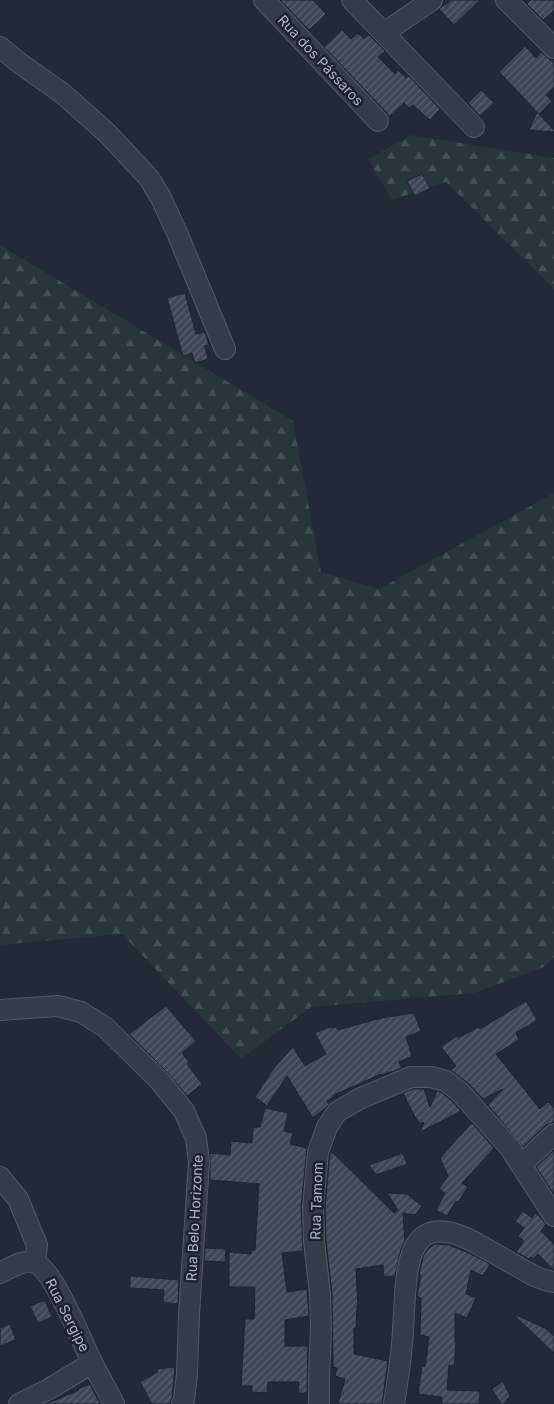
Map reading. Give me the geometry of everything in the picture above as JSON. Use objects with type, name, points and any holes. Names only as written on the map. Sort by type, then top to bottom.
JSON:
[{"type":"street","name":"Rua dos Pássaros","points":[[264,0],[378,121]]},
{"type":"street","points":[[352,0],[474,127]]},
{"type":"street","points":[[384,33],[432,0]]},
{"type":"street","points":[[506,0],[554,48]]},
{"type":"street","points":[[0,47],[62,93],[107,133],[149,178],[175,228],[225,349]]},
{"type":"street","name":"Rua Belo Horizonte","points":[[0,1010],[58,1006],[81,1012],[105,1027],[159,1080],[184,1111],[196,1138],[199,1162],[187,1374],[182,1404]]},
{"type":"street","name":"Rua Tamom","points":[[319,1404],[320,1294],[314,1241],[313,1208],[318,1152],[327,1126],[337,1112],[359,1099],[411,1077],[431,1077],[446,1081],[462,1093],[510,1148],[554,1216]]},
{"type":"street","points":[[521,1165],[554,1134]]},
{"type":"street","points":[[0,1176],[18,1199],[37,1245],[35,1263],[28,1261],[0,1273]]},
{"type":"street","points":[[394,1404],[401,1363],[409,1259],[416,1245],[426,1236],[440,1232],[455,1233],[536,1278],[554,1282]]},
{"type":"street","name":"Rua Sergipe","points":[[35,1263],[42,1268],[61,1297],[114,1404]]},
{"type":"street","points":[[19,1404],[50,1389],[92,1362]]},
{"type":"green space","points":[[411,135],[554,158],[554,289],[446,182],[392,200],[368,159]]},
{"type":"green space","points":[[0,245],[293,421],[321,572],[379,589],[554,493],[554,957],[544,967],[474,993],[311,1007],[241,1059],[122,934],[0,945]]},
{"type":"building","points":[[280,0],[313,0],[326,14],[309,30]]},
{"type":"building","points":[[452,0],[480,0],[454,25],[439,9]]},
{"type":"building","points":[[531,0],[554,0],[554,10],[543,20],[527,4]]},
{"type":"building","points":[[342,30],[351,39],[358,33],[364,39],[369,35],[385,51],[378,57],[395,74],[398,70],[406,78],[409,76],[440,109],[430,120],[413,105],[409,108],[404,103],[389,117],[324,47]]},
{"type":"building","points":[[525,46],[536,58],[541,52],[554,63],[554,87],[546,95],[552,101],[539,114],[499,72]]},
{"type":"building","points":[[481,90],[494,103],[480,116],[468,103]]},
{"type":"building","points":[[537,112],[554,130],[554,132],[529,130]]},
{"type":"building","points":[[422,174],[430,188],[415,196],[407,181]]},
{"type":"building","points":[[185,293],[196,334],[205,332],[209,345],[205,346],[208,359],[195,363],[192,353],[183,356],[167,298]]},
{"type":"building","points":[[526,1001],[537,1020],[516,1033],[519,1040],[496,1054],[540,1109],[548,1102],[554,1108],[554,1122],[546,1125],[523,1147],[488,1105],[503,1089],[483,1099],[469,1084],[451,1070],[456,1066],[441,1047],[457,1036],[459,1038],[478,1027],[480,1029]]},
{"type":"building","points":[[166,1006],[196,1041],[182,1053],[189,1062],[187,1064],[202,1084],[187,1096],[167,1072],[129,1034]]},
{"type":"building","points":[[414,1013],[421,1031],[406,1037],[412,1056],[399,1062],[402,1068],[381,1074],[334,1095],[327,1101],[329,1104],[313,1118],[287,1076],[267,1106],[255,1097],[274,1068],[293,1047],[305,1066],[326,1054],[315,1033],[326,1028],[336,1027],[338,1030],[381,1018]]},
{"type":"building","points":[[413,1089],[424,1089],[430,1107],[437,1091],[453,1102],[461,1111],[420,1132],[424,1123],[420,1124],[416,1119],[403,1093]]},
{"type":"building","points":[[265,1108],[288,1113],[284,1131],[293,1133],[290,1144],[307,1148],[301,1207],[303,1251],[282,1253],[287,1292],[307,1289],[309,1316],[285,1320],[285,1346],[308,1346],[307,1393],[298,1393],[299,1382],[268,1382],[267,1393],[252,1392],[252,1386],[241,1386],[245,1319],[254,1319],[255,1287],[229,1287],[229,1252],[251,1254],[251,1250],[255,1250],[259,1184],[210,1180],[210,1153],[230,1155],[231,1141],[252,1143],[253,1127],[260,1127]]},
{"type":"building","points":[[472,1123],[494,1148],[462,1183],[468,1187],[458,1202],[456,1201],[447,1216],[436,1210],[445,1193],[439,1189],[448,1176],[440,1158]]},
{"type":"building","points":[[554,1150],[554,1194],[536,1167]]},
{"type":"building","points":[[330,1153],[333,1153],[394,1213],[398,1210],[387,1193],[407,1194],[422,1206],[415,1215],[403,1213],[405,1242],[401,1249],[395,1276],[384,1277],[383,1265],[356,1269],[358,1306],[356,1328],[354,1328],[354,1354],[388,1361],[382,1404],[338,1404],[345,1379],[335,1376],[337,1368],[333,1367],[332,1294],[326,1240],[325,1208]]},
{"type":"building","points":[[403,1153],[407,1164],[376,1175],[369,1165]]},
{"type":"building","points":[[523,1211],[532,1218],[535,1213],[546,1224],[541,1231],[554,1244],[554,1270],[538,1254],[533,1259],[531,1257],[529,1259],[516,1252],[524,1241],[518,1236],[524,1228],[515,1221]]},
{"type":"building","points":[[436,1244],[449,1245],[490,1264],[483,1276],[471,1270],[466,1294],[476,1298],[467,1318],[455,1313],[456,1342],[454,1366],[449,1365],[447,1390],[480,1391],[479,1404],[442,1404],[442,1397],[418,1394],[422,1366],[425,1367],[429,1337],[420,1335],[421,1298],[417,1296],[421,1275],[419,1275],[423,1257],[429,1248]]},
{"type":"building","points":[[205,1248],[226,1249],[225,1262],[204,1261]]},
{"type":"building","points":[[130,1276],[179,1280],[178,1304],[163,1302],[164,1290],[130,1288]]},
{"type":"building","points":[[45,1300],[52,1317],[38,1323],[30,1306]]},
{"type":"building","points":[[515,1316],[545,1328],[554,1336],[554,1353]]},
{"type":"building","points":[[10,1324],[16,1340],[0,1346],[0,1328]]},
{"type":"building","points":[[175,1367],[170,1404],[152,1404],[140,1382],[158,1372],[157,1369]]},
{"type":"building","points":[[503,1381],[510,1396],[501,1404],[492,1389]]},
{"type":"building","points":[[90,1384],[100,1404],[46,1404],[79,1390]]}]
